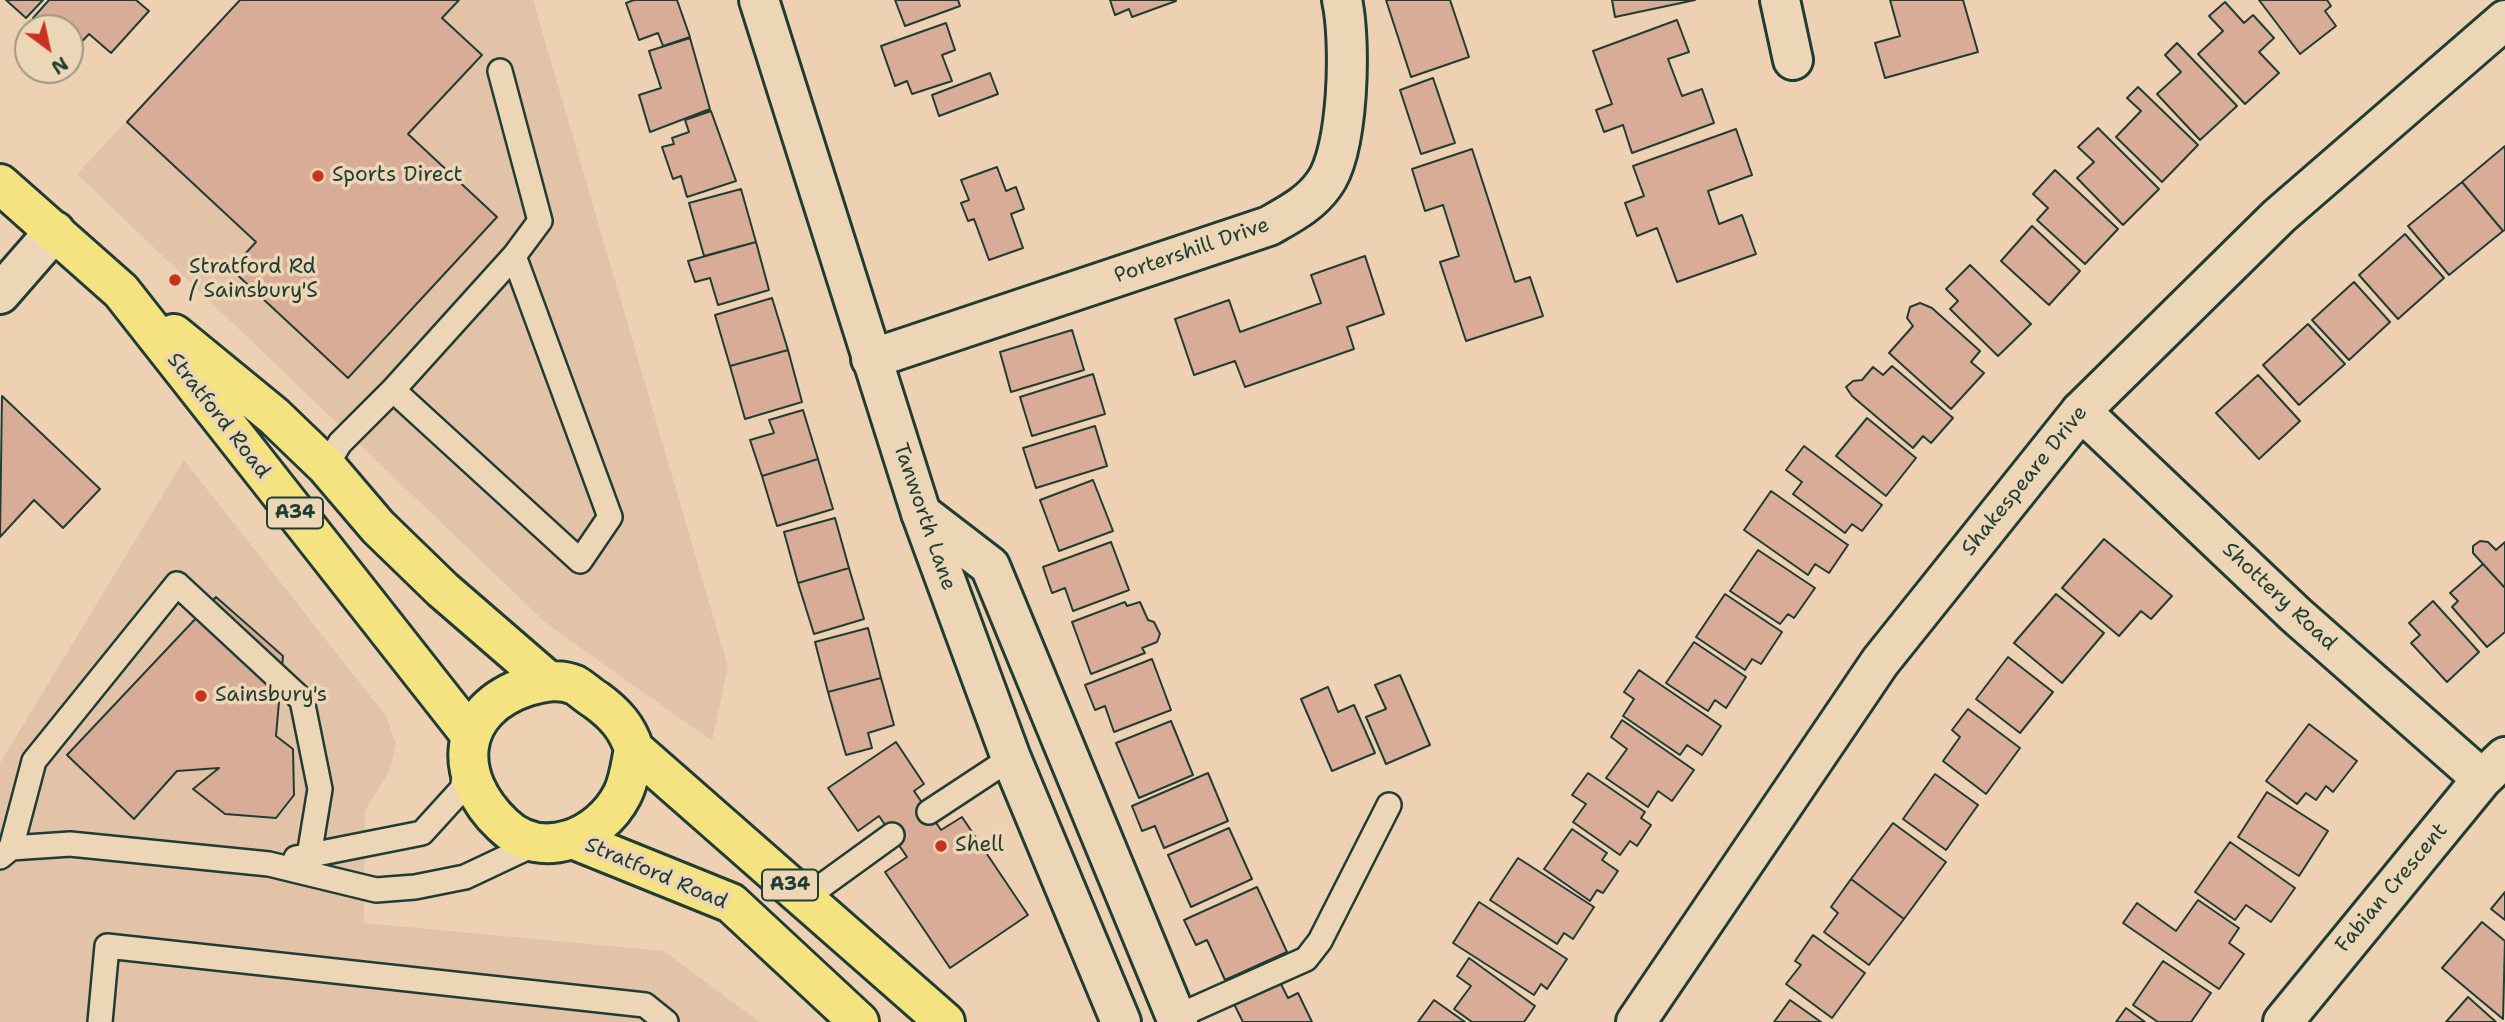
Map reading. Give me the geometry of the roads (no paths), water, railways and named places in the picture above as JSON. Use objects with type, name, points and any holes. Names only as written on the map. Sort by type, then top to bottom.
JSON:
[{"type":"highway","name":"Stratford Road","points":[[0,184],[121,291],[468,746],[472,779],[488,812],[510,832],[537,843],[575,840],[731,903],[859,1022]]},
{"type":"highway","name":"A34","points":[[121,291],[274,416],[326,467],[378,527],[434,581],[547,680],[574,685],[609,709],[628,731],[634,749],[946,1022]]},
{"type":"highway","points":[[468,746],[485,711],[510,692],[547,680]]},
{"type":"highway","name":"Stratford Road","points":[[575,840],[605,820],[623,794],[634,749]]},
{"type":"street","name":"Tanworth Lane","points":[[760,0],[921,513],[1011,758],[1121,1022]]},
{"type":"street","name":"Portershill Drive","points":[[871,359],[1269,226],[1301,208],[1326,183],[1343,133],[1348,24],[1342,0]]},
{"type":"street","points":[[1780,0],[1793,60]]},
{"type":"street","name":"Shakespeare Drive","points":[[1636,1022],[1880,662],[2081,411],[2279,216],[2505,20]]},
{"type":"street","points":[[0,294],[55,231]]},
{"type":"street","name":"Shottery Road","points":[[2081,411],[2296,615],[2493,768]]},
{"type":"street","points":[[921,513],[990,566],[1177,1020]]},
{"type":"street","name":"Fabian Crescent","points":[[2294,1018],[2493,768]]},
{"type":"lane","points":[[326,467],[340,443],[393,390],[514,257],[540,221],[500,71]]},
{"type":"lane","points":[[393,390],[580,561],[610,517],[514,257]]},
{"type":"lane","points":[[306,864],[320,789],[302,699],[177,584],[34,761],[5,852],[70,844],[269,864],[306,864],[422,833],[462,789],[468,746]]},
{"type":"lane","points":[[929,812],[1011,758]]},
{"type":"lane","points":[[1177,1020],[1306,959],[1320,941],[1389,805]]},
{"type":"lane","points":[[805,898],[892,835]]},
{"type":"lane","points":[[306,864],[376,890],[415,887],[465,877],[537,843]]},
{"type":"lane","points":[[100,1022],[107,946],[645,1005],[666,1022]]},
{"type":"place","name":"Sports Direct","points":[[318,176]]},
{"type":"place","name":"Stratford Rd / Sainsbury'S","points":[[175,280]]},
{"type":"place","name":"Sainsbury's","points":[[201,696]]},
{"type":"place","name":"Shell","points":[[941,846]]}]
